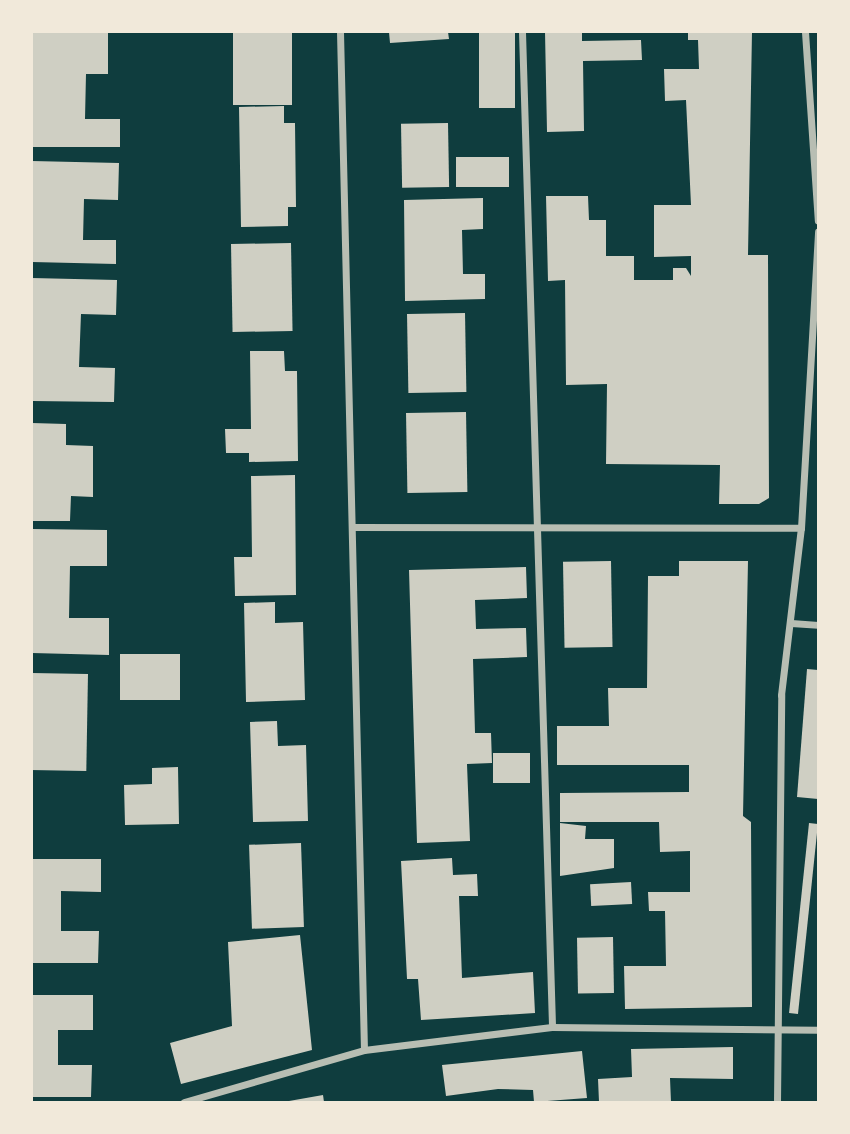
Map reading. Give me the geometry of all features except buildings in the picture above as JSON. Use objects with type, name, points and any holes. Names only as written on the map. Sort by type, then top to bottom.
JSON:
[{"type":"street","points":[[340,32],[364,1049]]},
{"type":"street","points":[[522,32],[541,525],[552,1027]]},
{"type":"street","points":[[805,32],[818,221]]},
{"type":"street","points":[[776,1102],[781,695],[801,528],[818,231]]},
{"type":"street","points":[[352,527],[541,525],[801,528]]},
{"type":"street","points":[[791,624],[818,625]]},
{"type":"street","points":[[184,1102],[364,1049],[552,1027],[818,1030]]}]
